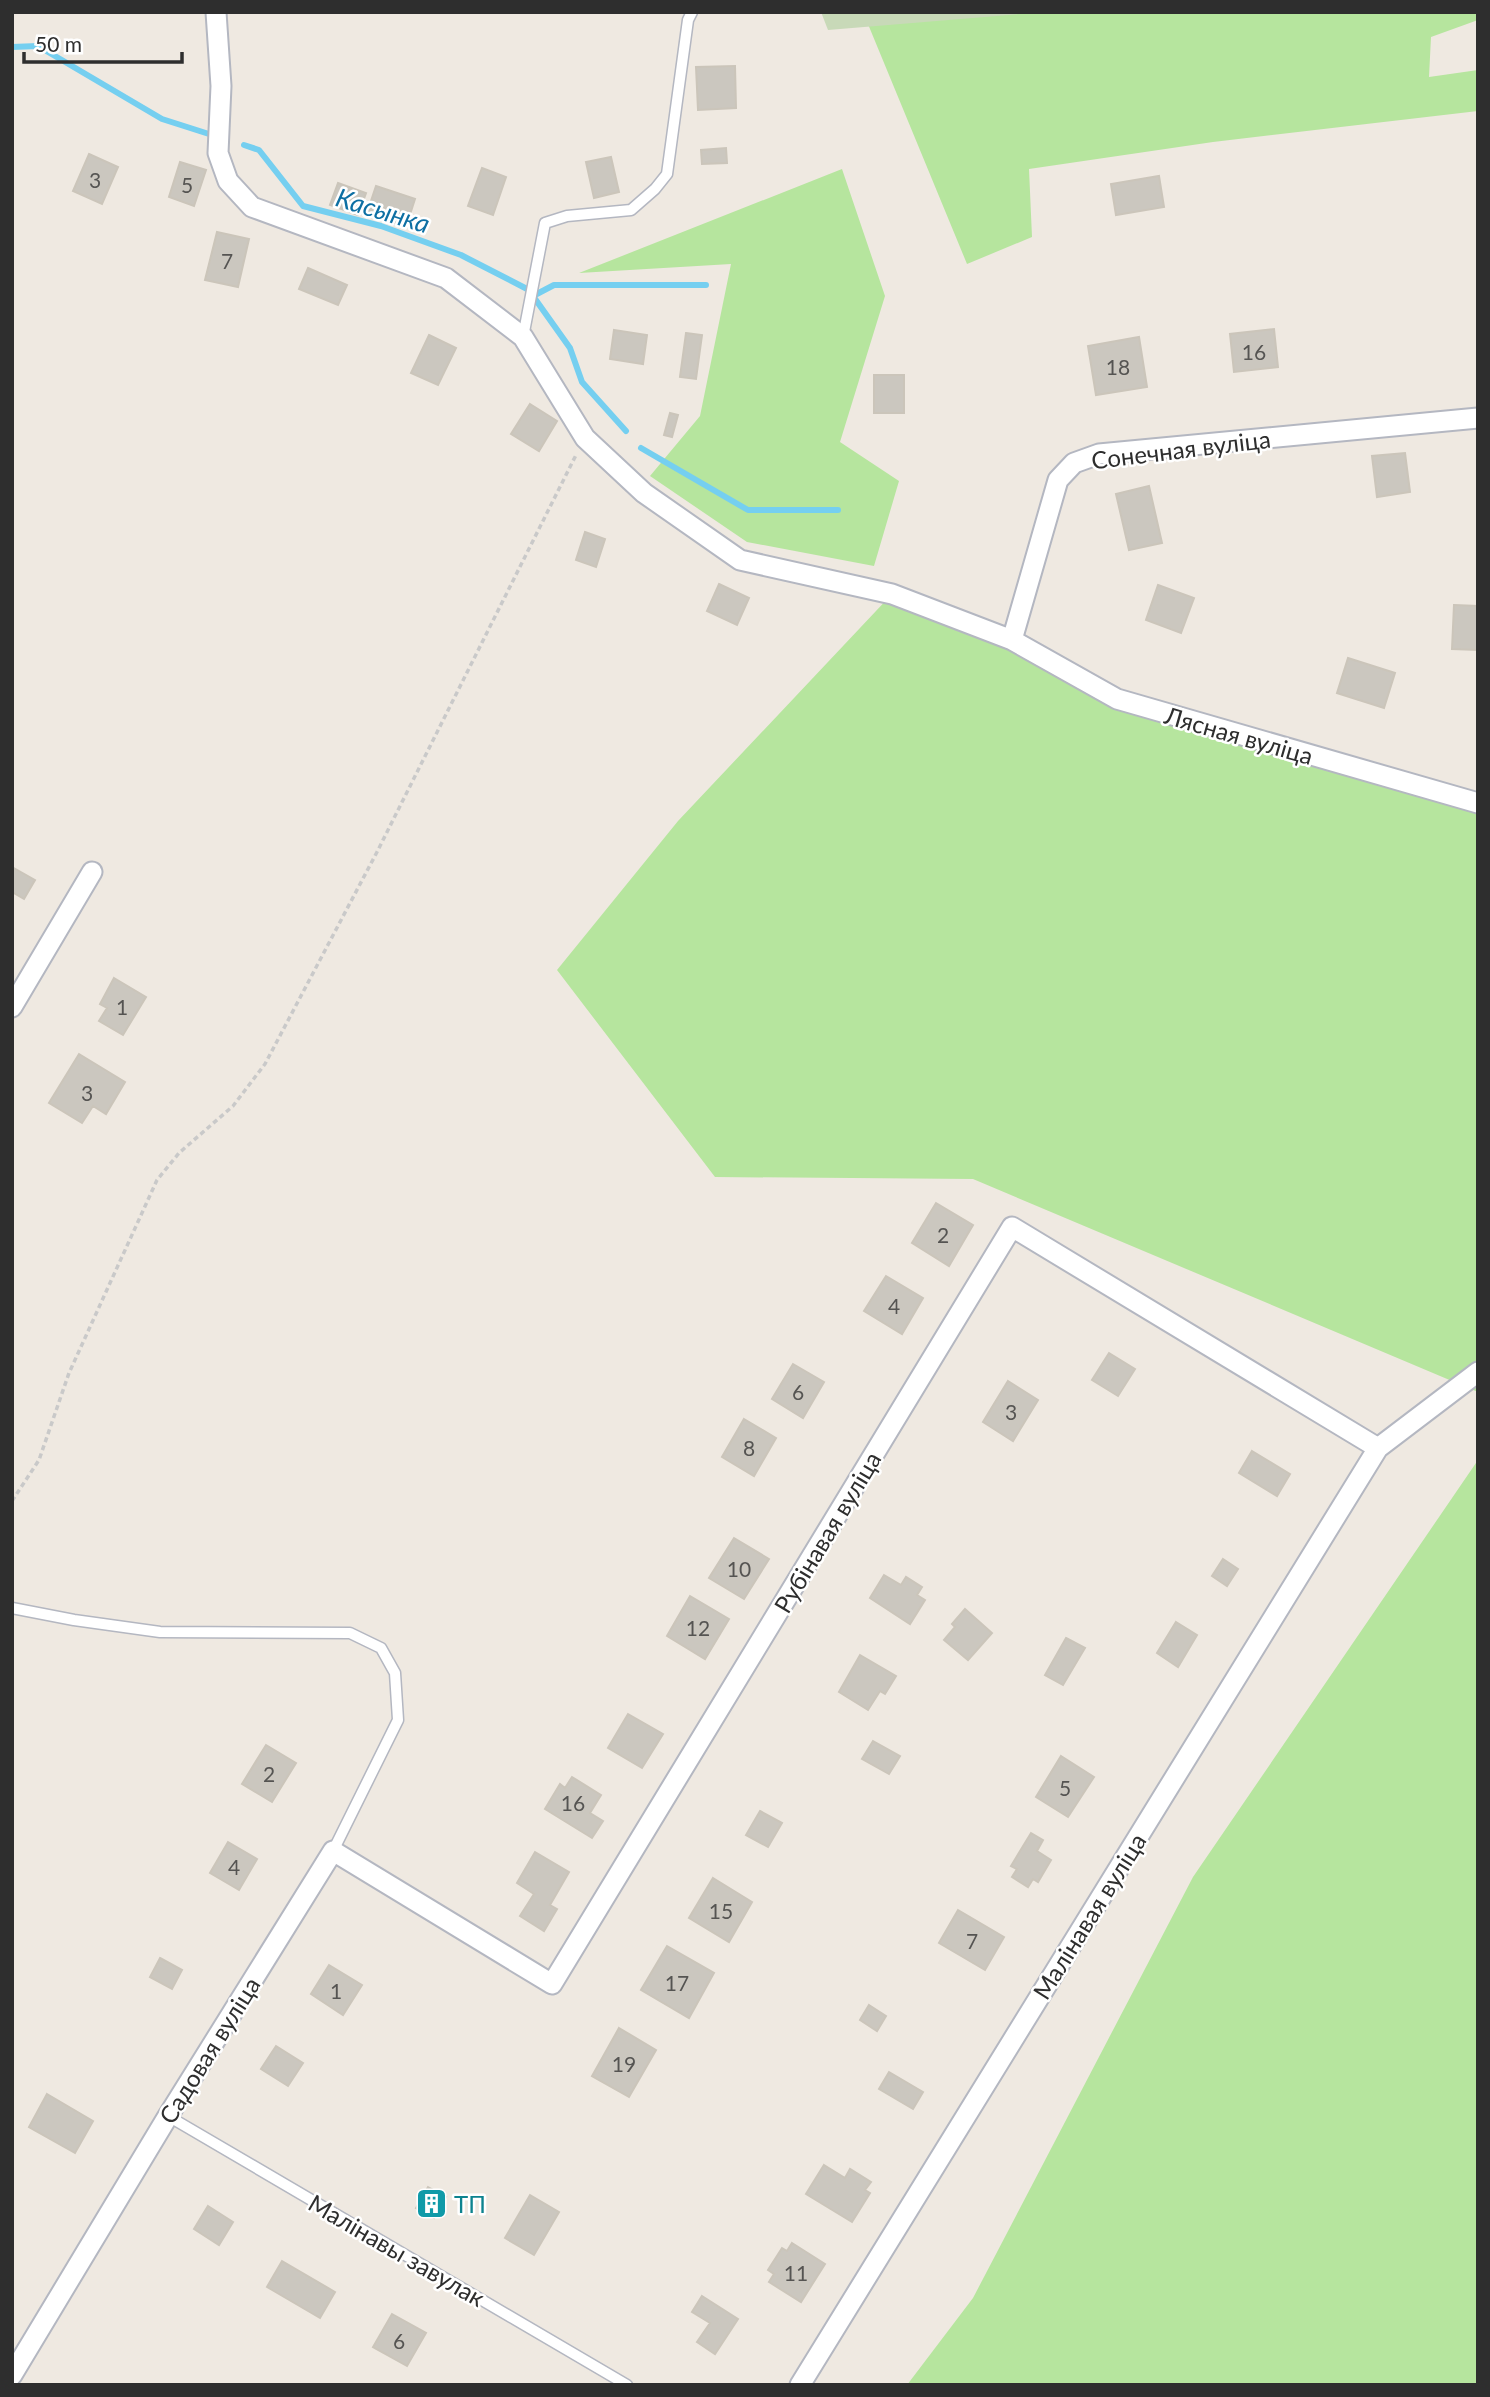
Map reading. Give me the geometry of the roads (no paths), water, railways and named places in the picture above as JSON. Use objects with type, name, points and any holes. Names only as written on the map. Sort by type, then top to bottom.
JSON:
[{"type":"street","points":[[216,12],[221,86],[218,153],[228,181],[252,207],[446,278],[523,337]]},
{"type":"street","name":"Лясная вуліца","points":[[523,337],[585,438],[644,493],[740,560],[892,594],[1012,640],[1117,699],[1478,803]]},
{"type":"street","name":"Сонечная вуліца","points":[[1012,640],[1058,480],[1074,463],[1099,454],[1478,418]]},
{"type":"street","points":[[12,1007],[92,872]]},
{"type":"street","name":"Рубінавая вуліца","points":[[333,1851],[552,1984],[1012,1227],[1378,1448]]},
{"type":"street","points":[[1378,1448],[1478,1372]]},
{"type":"street","name":"Малінавая вуліца","points":[[800,2385],[1378,1448]]},
{"type":"street","name":"Садовая вуліца","points":[[12,2375],[168,2116],[333,1851]]},
{"type":"lane","points":[[523,337],[545,223],[567,216],[631,211],[667,174],[688,20],[692,12]]},
{"type":"lane","name":"Садовая вуліца","points":[[12,1608],[160,1632],[350,1633],[381,1648],[395,1673],[398,1720],[333,1851]]},
{"type":"lane","name":"Малінавы завулак","points":[[168,2116],[627,2385]]},
{"type":"waterway","name":"Касынка","points":[[12,47],[38,46],[162,119],[209,134]]},
{"type":"waterway","name":"Касынка","points":[[244,145],[259,150],[303,206],[381,226],[461,255],[529,290]]},
{"type":"waterway","points":[[626,431],[582,382],[570,348],[533,296],[554,285],[706,285]]},
{"type":"waterway","points":[[641,448],[748,510],[838,510]]},
{"type":"place","name":"ТП","points":[[431,2203]]}]
